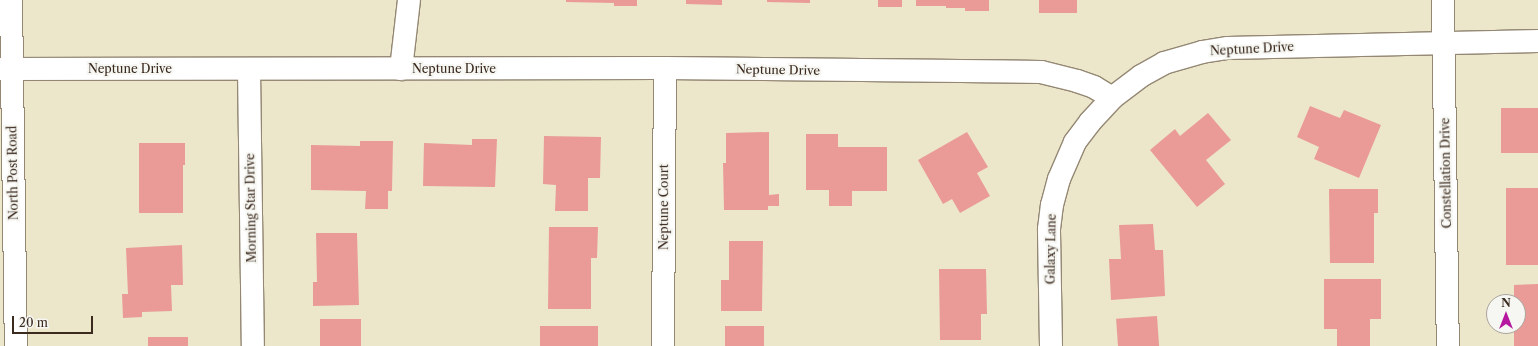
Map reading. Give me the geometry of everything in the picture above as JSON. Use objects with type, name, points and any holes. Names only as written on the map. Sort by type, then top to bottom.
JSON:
[{"type":"street","name":"North Post Road","points":[[11,0],[6,69],[16,346]]},
{"type":"street","points":[[401,69],[408,0]]},
{"type":"street","name":"Constellation Drive","points":[[1443,0],[1448,346]]},
{"type":"street","name":"Neptune Drive","points":[[6,69],[249,70],[665,68],[1041,72],[1094,87],[1112,98],[1141,76],[1164,63],[1202,52],[1228,48],[1538,41]]},
{"type":"street","name":"Neptune Court","points":[[663,346],[665,68]]},
{"type":"street","name":"Morning Star Drive","points":[[249,70],[253,346]]},
{"type":"street","name":"Galaxy Lane","points":[[1051,346],[1049,229],[1055,191],[1075,142],[1098,112],[1112,98]]},
{"type":"building","points":[[566,0],[637,0],[637,6],[614,6],[614,3],[566,2]]},
{"type":"building","points":[[686,0],[722,0],[722,5],[686,4]]},
{"type":"building","points":[[767,0],[810,0],[810,3],[767,2]]},
{"type":"building","points":[[878,0],[902,0],[902,7],[878,7]]},
{"type":"building","points":[[916,0],[989,0],[989,11],[965,11],[965,8],[946,8],[946,6],[916,6]]},
{"type":"building","points":[[1039,0],[1077,0],[1077,13],[1039,13]]},
{"type":"building","points":[[1310,106],[1340,118],[1344,110],[1381,125],[1359,178],[1314,159],[1319,147],[1297,137]]},
{"type":"building","points":[[1501,108],[1538,108],[1538,153],[1501,153]]},
{"type":"building","points":[[1208,113],[1231,140],[1206,160],[1225,184],[1197,207],[1150,150],[1175,129],[1180,136]]},
{"type":"building","points":[[769,132],[769,195],[779,194],[779,206],[768,206],[768,210],[724,210],[723,163],[726,163],[726,133]]},
{"type":"building","points":[[967,132],[988,167],[977,173],[990,196],[960,213],[952,199],[943,204],[918,160]]},
{"type":"building","points":[[806,134],[838,134],[838,147],[887,147],[887,191],[852,191],[852,206],[829,206],[829,190],[806,190]]},
{"type":"building","points":[[544,136],[601,137],[600,178],[588,178],[588,211],[555,211],[556,185],[543,184]]},
{"type":"building","points":[[472,139],[497,139],[495,187],[423,186],[424,143],[472,145]]},
{"type":"building","points":[[360,141],[393,141],[392,191],[388,191],[388,209],[365,209],[366,191],[311,190],[311,145],[360,146]]},
{"type":"building","points":[[139,143],[185,143],[185,165],[183,165],[183,213],[139,213]]},
{"type":"building","points":[[1506,188],[1538,188],[1538,265],[1506,265]]},
{"type":"building","points":[[1329,189],[1378,189],[1378,213],[1374,213],[1374,263],[1330,263]]},
{"type":"building","points":[[1153,224],[1155,250],[1163,250],[1165,296],[1111,300],[1109,259],[1121,259],[1119,225]]},
{"type":"building","points":[[549,227],[598,227],[597,258],[591,258],[591,309],[548,309]]},
{"type":"building","points":[[316,233],[357,233],[359,305],[313,306],[313,282],[317,282]]},
{"type":"building","points":[[729,241],[763,241],[762,311],[721,311],[721,280],[729,280]]},
{"type":"building","points":[[182,245],[183,285],[171,285],[172,311],[142,312],[142,317],[123,318],[122,294],[128,294],[126,248]]},
{"type":"building","points":[[939,269],[986,269],[987,314],[981,314],[981,340],[940,340]]},
{"type":"building","points":[[1324,279],[1381,279],[1381,319],[1370,319],[1370,346],[1337,346],[1337,329],[1324,329]]},
{"type":"building","points":[[1538,284],[1538,346],[1514,346],[1514,334],[1526,334],[1526,294],[1514,294],[1514,285]]},
{"type":"building","points":[[1157,316],[1159,346],[1118,346],[1116,319]]},
{"type":"building","points":[[320,319],[361,319],[361,346],[320,346]]},
{"type":"building","points":[[540,326],[598,326],[598,346],[540,346]]},
{"type":"building","points":[[725,326],[764,326],[764,346],[725,346]]},
{"type":"building","points":[[148,337],[188,337],[188,346],[148,346]]}]
